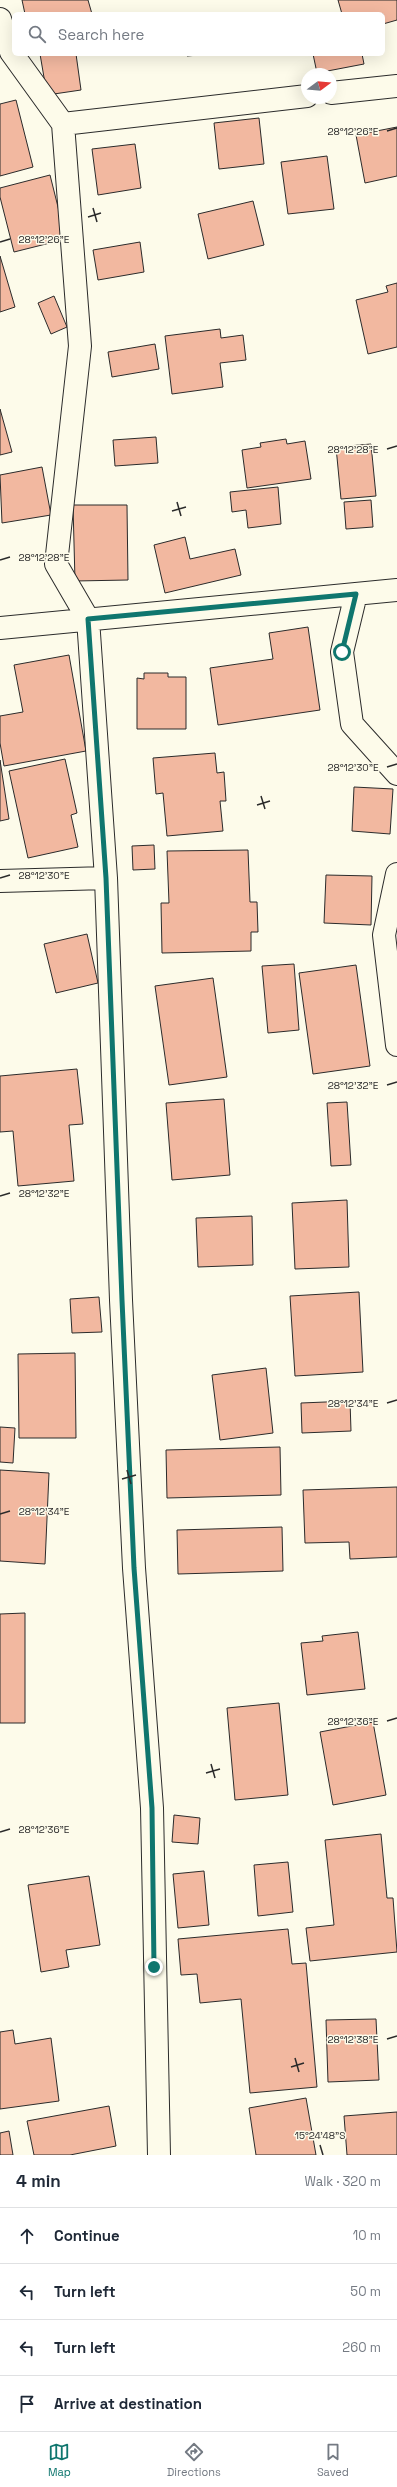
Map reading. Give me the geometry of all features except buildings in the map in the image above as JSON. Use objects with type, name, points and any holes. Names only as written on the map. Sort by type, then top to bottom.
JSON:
[{"type":"street","points":[[0,19],[12,53]]},
{"type":"street","points":[[14,56],[63,124],[80,346],[56,564],[88,619],[106,878],[132,1529],[152,1808],[159,2155]]},
{"type":"street","points":[[337,93],[397,86]]},
{"type":"street","points":[[63,124],[301,97]]},
{"type":"street","points":[[0,628],[397,590]]},
{"type":"street","points":[[356,594],[342,652],[352,724],[397,774]]},
{"type":"street","points":[[397,874],[384,935],[397,1045]]},
{"type":"street","points":[[0,881],[106,878]]},
{"type":"route","points":[[154,1967],[152,1808],[134,1568],[106,878],[88,619],[356,594],[342,652]]}]
